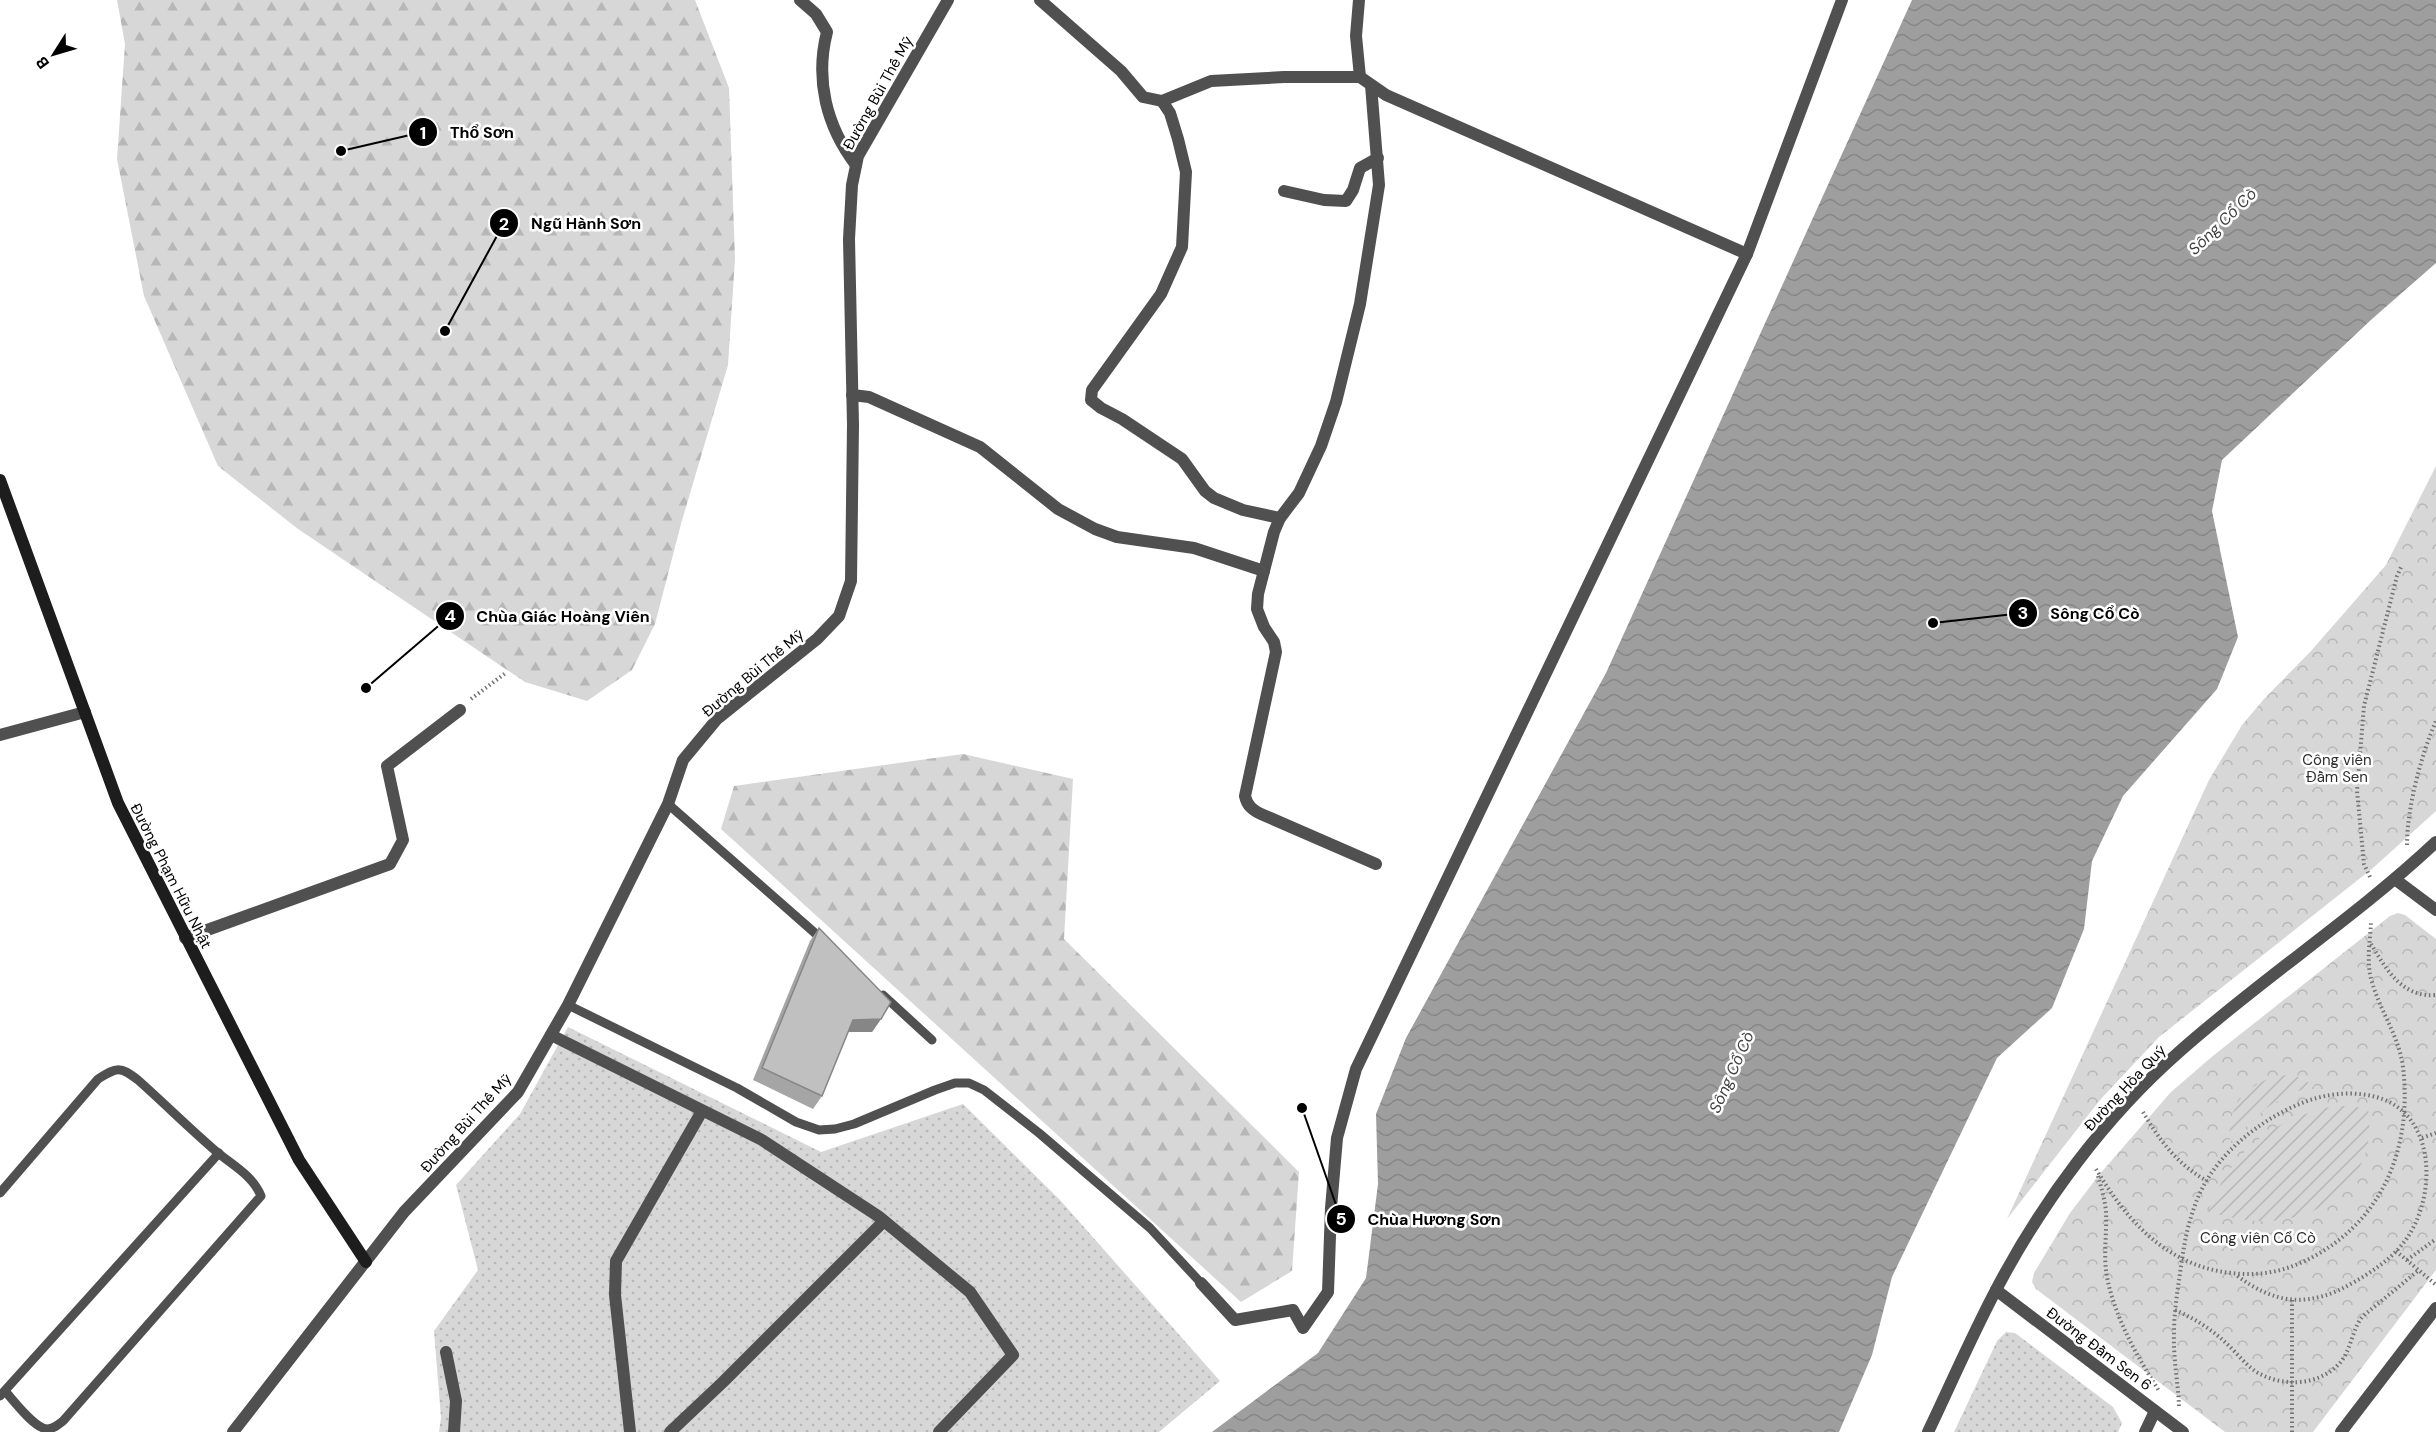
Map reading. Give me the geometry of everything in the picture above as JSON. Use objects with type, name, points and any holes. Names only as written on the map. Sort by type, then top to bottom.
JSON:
[{"type":"street","points":[[800,0],[816,14],[827,32],[823,46],[821,77],[830,122],[842,147],[856,165]]},
{"type":"street","name":"Đường Bùi Thế Mỹ","points":[[233,1432],[404,1212],[518,1092],[568,1005],[668,804],[684,760],[717,718],[817,639],[839,616],[851,581],[852,395],[849,239],[852,185],[858,156],[948,0]]},
{"type":"street","points":[[1040,0],[1121,71],[1143,97],[1162,101],[1210,81],[1284,77],[1360,78],[1386,95],[1747,254]]},
{"type":"street","points":[[1359,0],[1356,36],[1360,78]]},
{"type":"street","points":[[1201,1283],[1235,1320],[1293,1310],[1303,1328],[1328,1292],[1331,1208],[1337,1138],[1356,1069],[1747,254],[1842,0]]},
{"type":"street","points":[[1371,85],[1378,158],[1379,185],[1376,216],[1360,304],[1336,402],[1322,446],[1311,470],[1299,493],[1280,518],[1274,532],[1264,571],[1257,609],[1264,627],[1274,642],[1276,652],[1245,796],[1246,802],[1253,810],[1282,825],[1376,864]]},
{"type":"street","points":[[1162,101],[1173,122],[1186,172],[1182,247],[1161,294],[1092,390],[1091,400],[1182,459],[1214,498],[1243,510],[1280,518]]},
{"type":"street","points":[[1284,191],[1324,200],[1346,201],[1353,190],[1360,168],[1378,158]]},
{"type":"street","points":[[852,395],[869,397],[980,447],[1058,509],[1095,529],[1117,537],[1194,549],[1264,571]]},
{"type":"street","name":"Đường Phạm Hữu Nhật","points":[[0,480],[118,803],[299,1160],[366,1262]]},
{"type":"street","points":[[185,938],[390,864],[403,840],[387,766],[460,710]]},
{"type":"street","points":[[0,735],[85,712]]},
{"type":"street","name":"Đường Hòa Quý","points":[[1929,1432],[1996,1290],[2060,1187],[2109,1124],[2156,1074],[2202,1032],[2396,880],[2436,842]]},
{"type":"street","points":[[2396,880],[2436,910]]},
{"type":"street","points":[[551,1035],[762,1140],[884,1221],[970,1292],[1012,1355],[939,1432]]},
{"type":"street","points":[[630,1432],[615,1295],[616,1261],[702,1110]]},
{"type":"street","points":[[670,1432],[884,1221]]},
{"type":"street","name":"Đường Đầm Sen 6","points":[[1996,1290],[2183,1432]]},
{"type":"street","points":[[2342,1432],[2436,1308]]},
{"type":"street","points":[[446,1352],[456,1401],[454,1432]]},
{"type":"street","points":[[2145,1432],[2155,1411]]},
{"type":"lane","points":[[668,804],[828,945]]},
{"type":"lane","points":[[872,984],[932,1040]]},
{"type":"lane","points":[[568,1005],[737,1088],[796,1122],[819,1130],[854,1124],[935,1090],[955,1083],[969,1083],[984,1090],[1056,1147],[1149,1228],[1201,1283]]},
{"type":"lane","points":[[0,1193],[98,1079],[114,1069],[126,1070],[219,1154],[247,1174],[261,1196],[259,1201],[206,1256],[63,1421],[54,1428],[45,1429],[37,1425],[2,1393],[219,1154]]},
{"type":"path","points":[[2370,877],[2364,864],[2357,791],[2364,706],[2397,576],[2402,565]]},
{"type":"path","points":[[480,691],[507,672]]},
{"type":"path","points":[[2407,845],[2407,827],[2427,742],[2436,721]]},
{"type":"path","points":[[2159,1391],[2137,1356],[2113,1299],[2105,1256],[2106,1211],[2096,1169],[2110,1192],[2138,1228],[2153,1242],[2182,1259],[2210,1269],[2235,1274],[2254,1274],[2292,1267],[2327,1249],[2361,1221],[2374,1205],[2392,1169],[2402,1132],[2403,1110],[2402,1064],[2391,1027],[2371,980],[2371,923]]},
{"type":"path","points":[[2370,942],[2400,985],[2416,994],[2436,994]]},
{"type":"path","points":[[2179,1406],[2174,1334],[2182,1259],[2194,1206],[2221,1159],[2254,1131],[2284,1110],[2328,1095],[2355,1094],[2376,1097],[2403,1110],[2415,1124],[2422,1138],[2428,1166],[2427,1186],[2416,1224],[2396,1251],[2366,1275],[2345,1288],[2326,1295],[2292,1300],[2269,1296],[2250,1286],[2235,1274]]},
{"type":"path","points":[[2143,1112],[2173,1155],[2190,1171],[2207,1180]]},
{"type":"path","points":[[2422,1138],[2436,1133]]},
{"type":"path","points":[[2407,1260],[2436,1239]]},
{"type":"path","points":[[2396,1251],[2435,1284]]},
{"type":"path","points":[[2175,1310],[2212,1331],[2259,1374],[2292,1382],[2310,1381],[2334,1369],[2343,1359],[2357,1323],[2363,1316],[2419,1270]]},
{"type":"path","points":[[2292,1300],[2292,1432]]},
{"type":"green space","points":[[117,0],[695,0],[729,88],[735,259],[728,365],[681,524],[655,624],[632,670],[587,701],[525,682],[298,529],[218,466],[144,296],[117,159],[125,44]]},
{"type":"green space","name":"Công viên Đầm Sen","points":[[2436,466],[2436,811],[2373,868],[2159,1037],[2100,1100],[2007,1219],[2209,780],[2242,725],[2386,565]]},
{"type":"green space","points":[[963,754],[1073,779],[1064,939],[1299,1172],[1292,1271],[1241,1302],[721,829],[734,786]]},
{"type":"green space","name":"Công viên Cổ Cò","points":[[2398,913],[2405,915],[2436,939],[2436,1270],[2313,1432],[2225,1432],[2036,1289],[2032,1282],[2034,1273],[2070,1213],[2099,1175],[2171,1092],[2214,1055],[2390,916]]},
{"type":"green space","points":[[568,1027],[821,1152],[963,1104],[1060,1200],[1220,1381],[1159,1432],[439,1432],[441,1418],[434,1331],[478,1270],[456,1185],[520,1114]]},
{"type":"green space","points":[[2287,1075],[2296,1076],[2315,1086],[2291,1093],[2266,1108],[2230,1142],[2232,1116],[2243,1095],[2262,1082]]},
{"type":"green space","points":[[2333,1106],[2368,1109],[2369,1132],[2365,1153],[2357,1172],[2330,1202],[2311,1212],[2268,1221],[2245,1220],[2208,1212],[2228,1172],[2256,1142],[2290,1120]]},
{"type":"green space","points":[[2006,1332],[2015,1333],[2113,1407],[2122,1423],[2118,1432],[1954,1432],[1997,1341]]},
{"type":"water","points":[[1912,0],[2436,0],[2436,263],[2372,319],[2222,460],[2212,511],[2238,637],[2217,689],[2123,796],[2092,861],[2084,929],[2052,1008],[1997,1058],[1892,1277],[1872,1355],[1839,1432],[1212,1432],[1318,1353],[1366,1278],[1378,1184],[1376,1114],[1406,1038],[1606,673]]},
{"type":"building","points":[[819,928],[891,1002],[881,1019],[853,1020],[822,1096],[762,1068]]},
{"type":"place","name":"Thổ Sơn","points":[[341,151]]},
{"type":"place","name":"Ngũ Hành Sơn","points":[[445,331]]},
{"type":"place","name":"Sông Cổ Cò","points":[[1933,623]]},
{"type":"place","name":"Chùa Giác Hoàng Viên","points":[[366,688]]},
{"type":"place","name":"Chùa Hương Sơn","points":[[1302,1108]]}]
